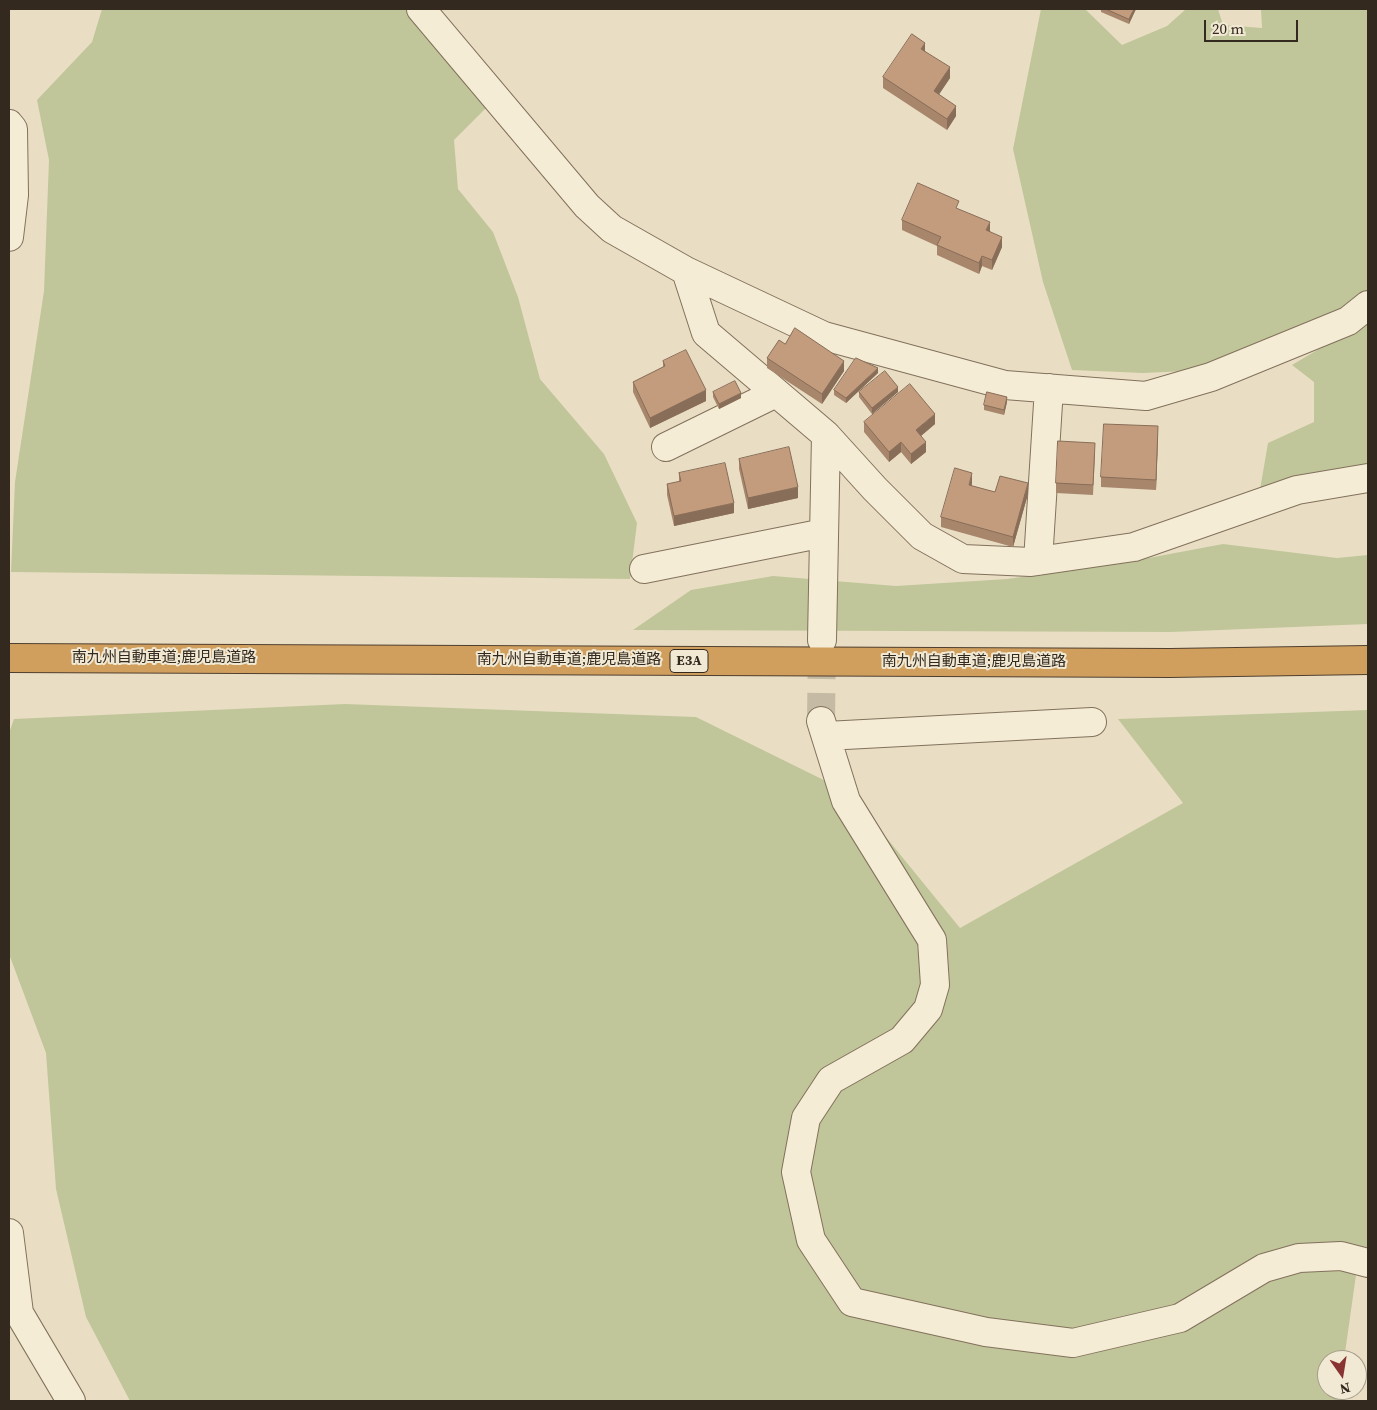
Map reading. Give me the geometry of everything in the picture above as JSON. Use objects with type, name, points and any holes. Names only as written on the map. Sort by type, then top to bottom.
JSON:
[{"type":"highway","name":"南九州自動車道;鹿児島道路","points":[[9,658],[1151,663],[1368,660]]},
{"type":"street","points":[[421,9],[587,206],[612,229],[686,271],[824,336],[1005,385],[1146,396],[1211,377],[1348,322],[1368,305]]},
{"type":"street","points":[[9,124],[13,129],[14,195],[9,237]]},
{"type":"street","points":[[686,271],[706,333],[826,434],[874,489],[922,536],[962,559],[1031,562],[1134,547],[1297,490],[1368,478]]},
{"type":"street","points":[[1038,561],[1048,388]]},
{"type":"street","points":[[666,447],[776,393]]},
{"type":"street","points":[[822,640],[826,434]]},
{"type":"street","points":[[644,568],[824,533]]},
{"type":"street","points":[[1092,722],[823,728],[846,802],[932,940],[935,985],[928,1009],[902,1040],[831,1080],[806,1118],[796,1172],[811,1240],[852,1302],[986,1332],[1073,1343],[1180,1318],[1264,1268],[1299,1258],[1341,1256],[1368,1263]]},
{"type":"street","points":[[9,1233],[19,1313],[71,1401]]},
{"type":"green space","points":[[102,9],[427,9],[493,101],[454,140],[458,189],[493,232],[518,297],[540,379],[604,454],[637,523],[630,579],[11,572],[15,482],[44,291],[49,160],[37,100],[92,42]]},
{"type":"green space","points":[[1041,9],[1085,9],[1122,45],[1167,26],[1186,9],[1218,9],[1223,25],[1262,28],[1261,9],[1368,9],[1368,296],[1232,369],[1143,373],[1072,370],[1043,282],[1013,149]]},
{"type":"green space","points":[[1368,317],[1368,488],[1257,507],[1268,443],[1314,422],[1314,382],[1292,365],[1351,330]]},
{"type":"green space","points":[[1223,544],[1337,558],[1368,555],[1368,624],[1171,632],[633,630],[691,590],[773,576],[896,586],[1007,579],[1122,563]]},
{"type":"green space","points":[[345,704],[696,717],[850,793],[960,928],[1183,803],[1118,719],[1368,710],[1368,1272],[1356,1275],[1345,1350],[1317,1350],[1317,1400],[1347,1401],[130,1401],[86,1317],[56,1189],[46,1053],[9,954],[9,733],[14,719]]},
{"type":"building","points":[[1106,9],[1134,9],[1129,19]]},
{"type":"building","points":[[912,34],[925,43],[921,49],[950,67],[934,91],[956,106],[947,119],[883,77]]},
{"type":"building","points":[[918,183],[959,201],[956,208],[990,222],[986,230],[1002,237],[992,260],[982,256],[979,263],[937,245],[941,237],[902,220]]},
{"type":"building","points":[[795,328],[844,361],[822,394],[767,358],[779,340],[785,344]]},
{"type":"building","points":[[686,350],[706,390],[650,418],[633,382],[665,366],[663,361]]},
{"type":"building","points":[[856,358],[878,368],[846,398],[834,390]]},
{"type":"building","points":[[885,371],[898,387],[872,408],[859,392]]},
{"type":"building","points":[[735,381],[741,393],[719,404],[713,392]]},
{"type":"building","points":[[910,384],[935,414],[916,430],[926,442],[911,454],[901,442],[889,452],[864,422]]},
{"type":"building","points":[[987,392],[1007,397],[1004,410],[984,405]]},
{"type":"building","points":[[1104,424],[1158,426],[1156,480],[1101,477]]},
{"type":"building","points":[[1058,441],[1095,443],[1093,485],[1056,483]]},
{"type":"building","points":[[789,447],[798,487],[748,498],[739,459]]},
{"type":"building","points":[[725,463],[734,503],[674,516],[667,484],[681,481],[679,473]]},
{"type":"building","points":[[955,468],[972,473],[969,485],[995,492],[1000,476],[1028,483],[1013,537],[941,517]]},
{"type":"tunnel","points":[[821,721],[822,640]]}]
